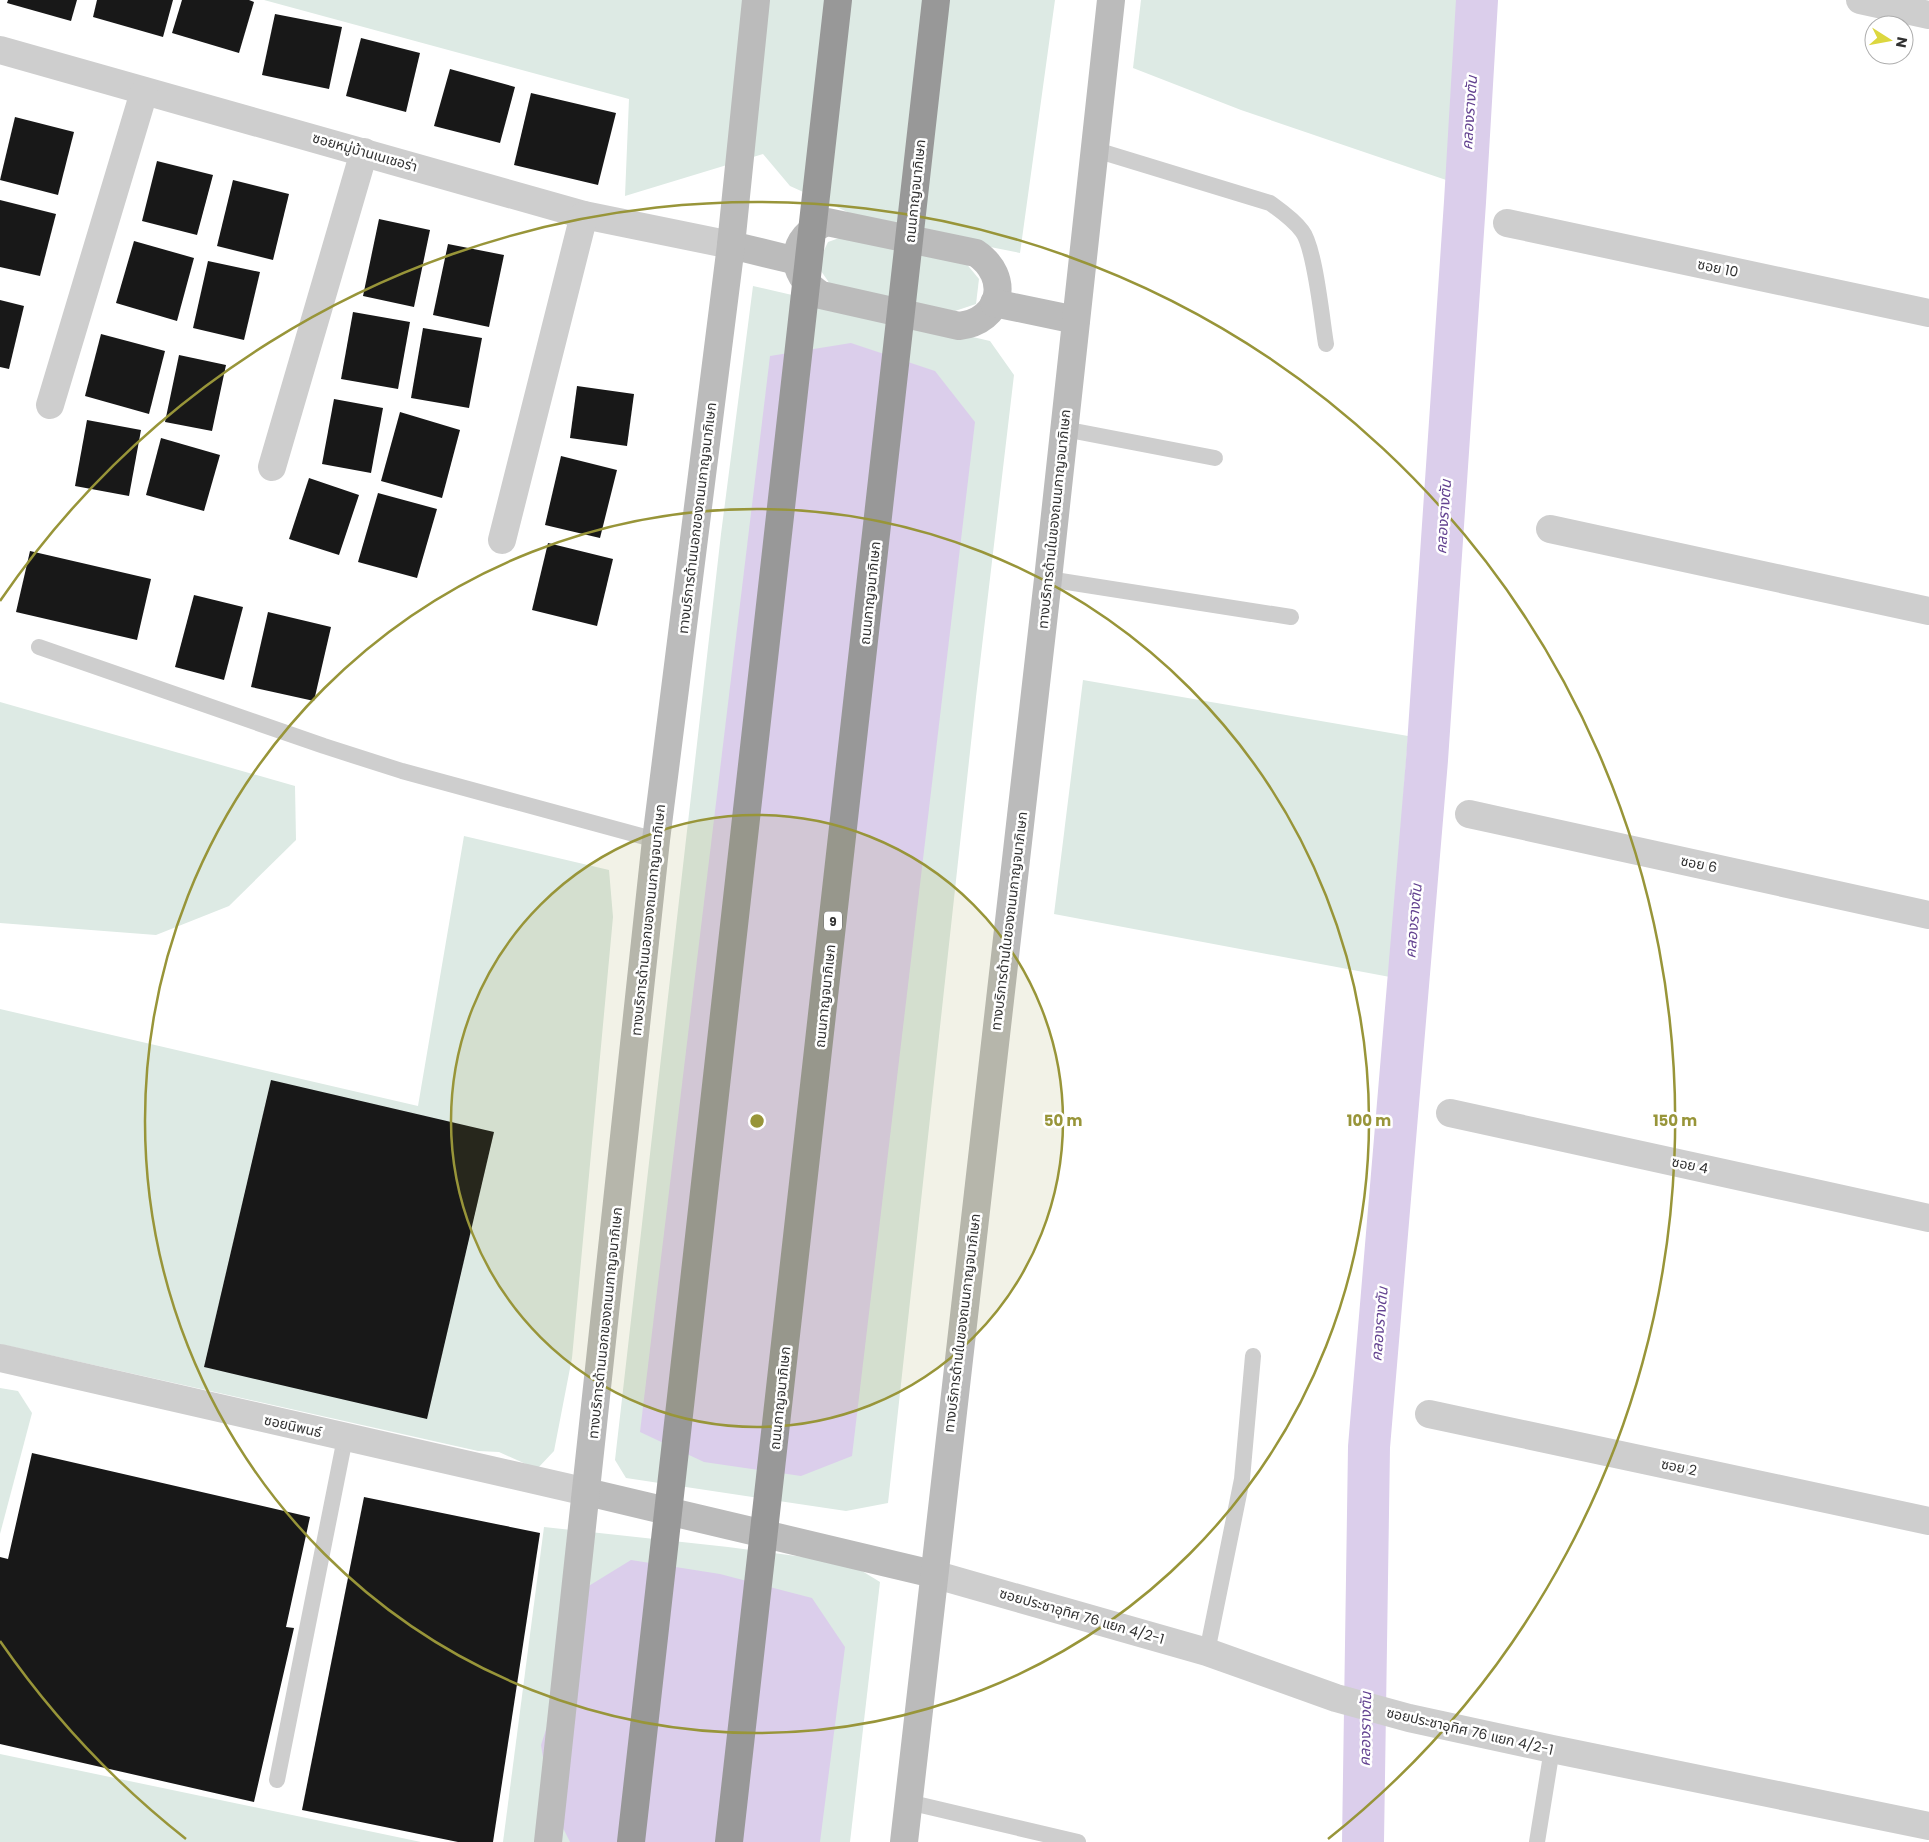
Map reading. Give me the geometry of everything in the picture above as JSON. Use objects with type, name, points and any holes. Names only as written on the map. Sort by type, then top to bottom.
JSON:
[{"type":"highway","points":[[631,1842],[838,0]]},
{"type":"highway","name":"ถนนกาญจนาภิเษก","points":[[729,1842],[936,0]]},
{"type":"main road","name":"ทางบริการด้านนอกของถนนกาญจนาภิเษก","points":[[548,1842],[656,840],[732,246],[756,0]]},
{"type":"main road","name":"ทางบริการด้านในของถนนกาญจนาภิเษก","points":[[904,1842],[933,1574],[1048,579],[1111,0]]},
{"type":"main road","points":[[827,222],[976,253],[987,261],[994,272],[997,284],[997,296],[994,303],[992,309],[982,318],[972,324],[959,326],[821,295],[803,279],[798,261],[800,244],[816,226],[827,222]]},
{"type":"main road","points":[[732,246],[798,261]]},
{"type":"main road","points":[[994,303],[1076,320]]},
{"type":"main road","points":[[587,1492],[933,1574]]},
{"type":"street","points":[[1860,0],[1929,14]]},
{"type":"street","name":"ซอยหมู่บ้านเนเชอร่า","points":[[0,50],[584,215],[732,246]]},
{"type":"street","points":[[50,405],[144,92]]},
{"type":"street","points":[[272,467],[364,152]]},
{"type":"street","points":[[502,540],[584,215]]},
{"type":"street","name":"ซอย 10","points":[[1506,223],[1929,313]]},
{"type":"street","points":[[1550,529],[1929,611]]},
{"type":"street","name":"ซอย 6","points":[[1469,814],[1929,915]]},
{"type":"street","name":"ซอย 4","points":[[1450,1113],[1929,1218]]},
{"type":"street","name":"ซอยนิพนธ์","points":[[0,1358],[587,1492]]},
{"type":"street","name":"ซอย 2","points":[[1429,1414],[1929,1521]]},
{"type":"street","name":"ซอยประชาอุทิศ 76 แยก 4/2-1","points":[[933,1574],[1208,1652],[1336,1698],[1408,1718],[1929,1826]]},
{"type":"lane","points":[[1096,150],[1270,203],[1288,216],[1303,232],[1311,255],[1326,344]]},
{"type":"lane","points":[[1064,429],[1215,458]]},
{"type":"lane","points":[[1048,579],[1291,617]]},
{"type":"lane","points":[[39,647],[324,746],[402,771],[656,840]]},
{"type":"lane","points":[[1208,1652],[1242,1479],[1253,1356]]},
{"type":"lane","points":[[277,1780],[345,1438]]},
{"type":"lane","points":[[1538,1842],[1552,1749]]},
{"type":"lane","points":[[908,1802],[1078,1842]]},
{"type":"shaded area","points":[[264,0],[1055,0],[1020,253],[874,224],[790,186],[763,154],[625,196],[629,99]]},
{"type":"shaded area","points":[[1141,0],[1463,0],[1452,182],[1241,110],[1133,68]]},
{"type":"shaded area","points":[[842,237],[965,262],[979,279],[976,304],[955,311],[832,287],[817,265],[828,242]]},
{"type":"shaded area","points":[[753,286],[990,341],[1014,375],[976,697],[888,1503],[846,1511],[626,1478],[615,1460],[721,534]]},
{"type":"shaded area","points":[[851,343],[935,371],[975,422],[852,1456],[801,1476],[704,1462],[640,1432],[770,356]]},
{"type":"shaded area","points":[[1083,680],[1408,736],[1390,977],[1054,914]]},
{"type":"shaded area","points":[[0,702],[295,786],[296,840],[229,906],[156,935],[0,923]]},
{"type":"shaded area","points":[[464,836],[609,870],[613,917],[572,1358],[554,1451],[537,1469],[499,1452],[478,1451],[0,1344],[0,1009],[418,1106]]},
{"type":"shaded area","points":[[0,1388],[18,1391],[32,1413],[0,1534]]},
{"type":"shaded area","points":[[544,1527],[728,1547],[849,1563],[880,1582],[850,1842],[503,1842]]},
{"type":"shaded area","points":[[631,1560],[720,1574],[812,1598],[845,1647],[820,1842],[570,1842],[550,1802],[541,1745],[563,1677],[587,1587]]},
{"type":"shaded area","points":[[0,1754],[421,1842],[0,1842]]},
{"type":"building","points":[[8,0],[77,0],[71,21],[7,3]]},
{"type":"building","points":[[97,0],[173,0],[163,37],[93,17]]},
{"type":"building","points":[[182,0],[249,0],[254,2],[239,53],[172,33]]},
{"type":"building","points":[[275,14],[342,27],[329,89],[262,75]]},
{"type":"building","points":[[361,38],[420,53],[406,112],[346,96]]},
{"type":"building","points":[[450,69],[515,87],[500,143],[434,126]]},
{"type":"building","points":[[531,93],[616,113],[598,185],[514,165]]},
{"type":"building","points":[[15,117],[74,132],[58,195],[0,180]]},
{"type":"building","points":[[157,161],[213,175],[197,235],[142,221]]},
{"type":"building","points":[[233,180],[289,194],[273,260],[217,246]]},
{"type":"building","points":[[0,200],[56,214],[40,276],[0,267]]},
{"type":"building","points":[[379,219],[430,230],[414,307],[363,296]]},
{"type":"building","points":[[134,241],[194,258],[177,321],[116,303]]},
{"type":"building","points":[[448,244],[504,255],[489,327],[433,315]]},
{"type":"building","points":[[208,261],[260,272],[244,340],[193,328]]},
{"type":"building","points":[[0,300],[24,306],[9,369],[0,367]]},
{"type":"building","points":[[353,312],[410,322],[398,389],[341,379]]},
{"type":"building","points":[[423,328],[482,338],[469,408],[411,398]]},
{"type":"building","points":[[101,334],[165,351],[149,414],[85,396]]},
{"type":"building","points":[[179,355],[226,365],[212,431],[165,422]]},
{"type":"building","points":[[577,386],[634,394],[627,446],[570,438]]},
{"type":"building","points":[[334,399],[383,408],[371,473],[322,464]]},
{"type":"building","points":[[400,412],[460,430],[442,498],[381,481]]},
{"type":"building","points":[[87,420],[141,430],[129,496],[75,486]]},
{"type":"building","points":[[161,438],[220,455],[204,511],[146,495]]},
{"type":"building","points":[[561,456],[617,470],[600,538],[545,525]]},
{"type":"building","points":[[309,478],[359,495],[339,555],[289,539]]},
{"type":"building","points":[[378,493],[437,509],[417,578],[358,562]]},
{"type":"building","points":[[548,543],[613,559],[597,626],[532,610]]},
{"type":"building","points":[[30,551],[151,579],[137,640],[16,612]]},
{"type":"building","points":[[194,595],[243,607],[224,680],[175,667]]},
{"type":"building","points":[[268,612],[331,627],[314,701],[251,687]]},
{"type":"building","points":[[271,1080],[494,1132],[427,1419],[204,1367]]},
{"type":"building","points":[[32,1453],[310,1517],[286,1627],[294,1628],[254,1802],[0,1744],[0,1557],[8,1559]]},
{"type":"building","points":[[364,1497],[540,1533],[493,1842],[458,1842],[302,1810]]},
{"type":"waterway","name":"คลองรางตัน","points":[[1363,1842],[1369,1447],[1427,760],[1477,0]]}]
